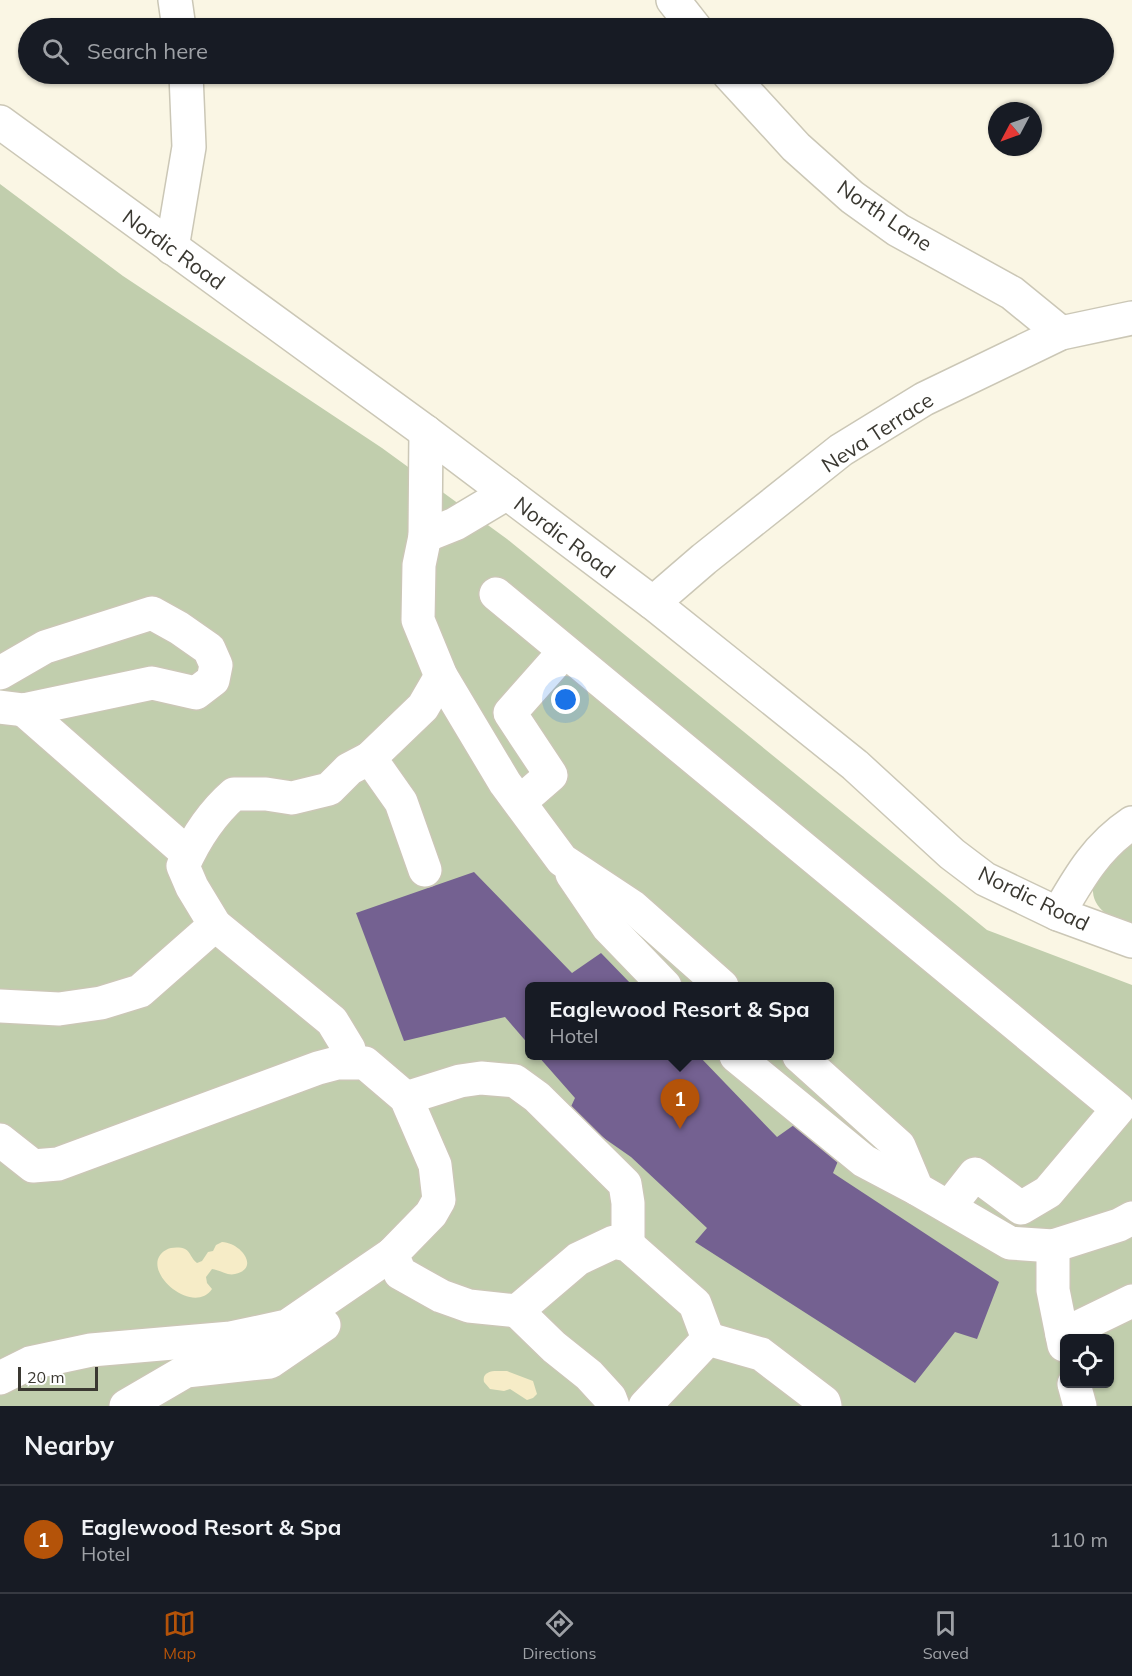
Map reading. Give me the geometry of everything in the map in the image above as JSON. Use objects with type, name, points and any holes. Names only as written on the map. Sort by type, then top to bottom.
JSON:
[{"type":"street","points":[[175,0],[178,18]]},
{"type":"street","points":[[673,0],[687,18]]},
{"type":"street","points":[[172,249],[189,147],[186,84]]},
{"type":"street","name":"North Lane","points":[[738,84],[796,147],[852,197],[898,230],[1012,293],[1061,333]]},
{"type":"street","name":"Nordic Road","points":[[4,132],[172,249],[426,432],[653,603],[847,758],[952,854],[985,879],[1058,914],[1132,941]]},
{"type":"street","name":"Neva Terrace","points":[[653,603],[841,450],[924,399],[1061,333],[1132,318]]},
{"type":"street","points":[[426,432],[425,536],[419,565],[418,620],[441,676],[505,783],[608,927],[661,982]]},
{"type":"street","points":[[425,536],[455,524],[507,493]]},
{"type":"street","points":[[496,594],[1118,1109],[1048,1192],[1021,1208],[975,1174],[949,1207]]},
{"type":"street","points":[[0,673],[45,648],[152,613],[209,650],[216,666],[213,680],[196,693],[152,683],[12,708]]},
{"type":"street","points":[[520,802],[550,775],[510,713],[564,652]]},
{"type":"street","points":[[126,1406],[186,1371],[270,1362],[396,1263],[439,1200],[435,1165],[406,1098],[350,1058],[332,1021],[215,925],[192,887],[183,866],[207,822],[234,794],[266,794],[292,798],[329,789],[349,769],[370,758],[423,707],[441,676]]},
{"type":"street","points":[[12,708],[188,854]]},
{"type":"street","points":[[370,758],[401,802],[425,870]]},
{"type":"street","points":[[1058,914],[1099,849],[1132,823]]},
{"type":"street","points":[[562,860],[633,907],[716,982]]},
{"type":"street","points":[[0,1006],[59,1010],[101,1003],[140,991],[215,925]]},
{"type":"street","points":[[0,1140],[33,1166],[58,1164],[350,1058]]},
{"type":"street","points":[[741,1060],[864,1161],[1010,1243],[1053,1246],[1119,1225],[1132,1218]]},
{"type":"street","points":[[803,1060],[899,1146],[917,1189]]},
{"type":"street","points":[[406,1098],[460,1081],[481,1078],[515,1081],[537,1097],[625,1184],[628,1203],[628,1245]]},
{"type":"street","points":[[517,1311],[578,1259],[614,1242],[628,1245],[694,1304],[708,1340]]},
{"type":"street","points":[[1053,1246],[1053,1290],[1063,1334]]},
{"type":"street","points":[[396,1263],[441,1296],[469,1306],[517,1311],[554,1347],[589,1375],[610,1398],[613,1406]]},
{"type":"street","points":[[0,1378],[30,1363],[91,1350],[231,1338],[287,1326],[396,1263]]},
{"type":"street","points":[[1074,1334],[1132,1300]]},
{"type":"street","points":[[645,1406],[708,1340]]},
{"type":"street","points":[[708,1340],[761,1354],[824,1402],[825,1406]]},
{"type":"street","points":[[1075,1388],[1080,1406]]},
{"type":"green space","points":[[0,184],[123,276],[382,448],[507,539],[987,930],[1132,985],[1132,1406],[0,1406]]},
{"type":"green space","points":[[1132,843],[1132,927],[1113,919],[1097,905],[1093,888],[1094,877]]},
{"type":"sand","points":[[222,1242],[229,1243],[241,1251],[247,1262],[246,1267],[235,1274],[226,1274],[212,1269],[206,1277],[212,1289],[203,1296],[192,1298],[181,1294],[170,1287],[162,1277],[158,1267],[159,1258],[166,1250],[185,1249],[197,1263]]},
{"type":"sand","points":[[507,1371],[533,1381],[537,1394],[527,1400],[510,1389],[504,1391],[490,1389],[484,1382],[484,1376],[489,1372]]},
{"type":"building","points":[[474,872],[572,973],[601,953],[629,982],[525,982],[525,1040],[505,1017],[404,1041],[356,913]]},
{"type":"building","points":[[542,1060],[703,1060],[777,1137],[801,1120],[841,1154],[833,1173],[999,1282],[977,1339],[955,1332],[915,1383],[695,1242],[707,1228],[631,1157],[568,1113],[575,1098]]},
{"type":"place","name":"Eaglewood Resort & Spa","points":[[680,1129]]}]
